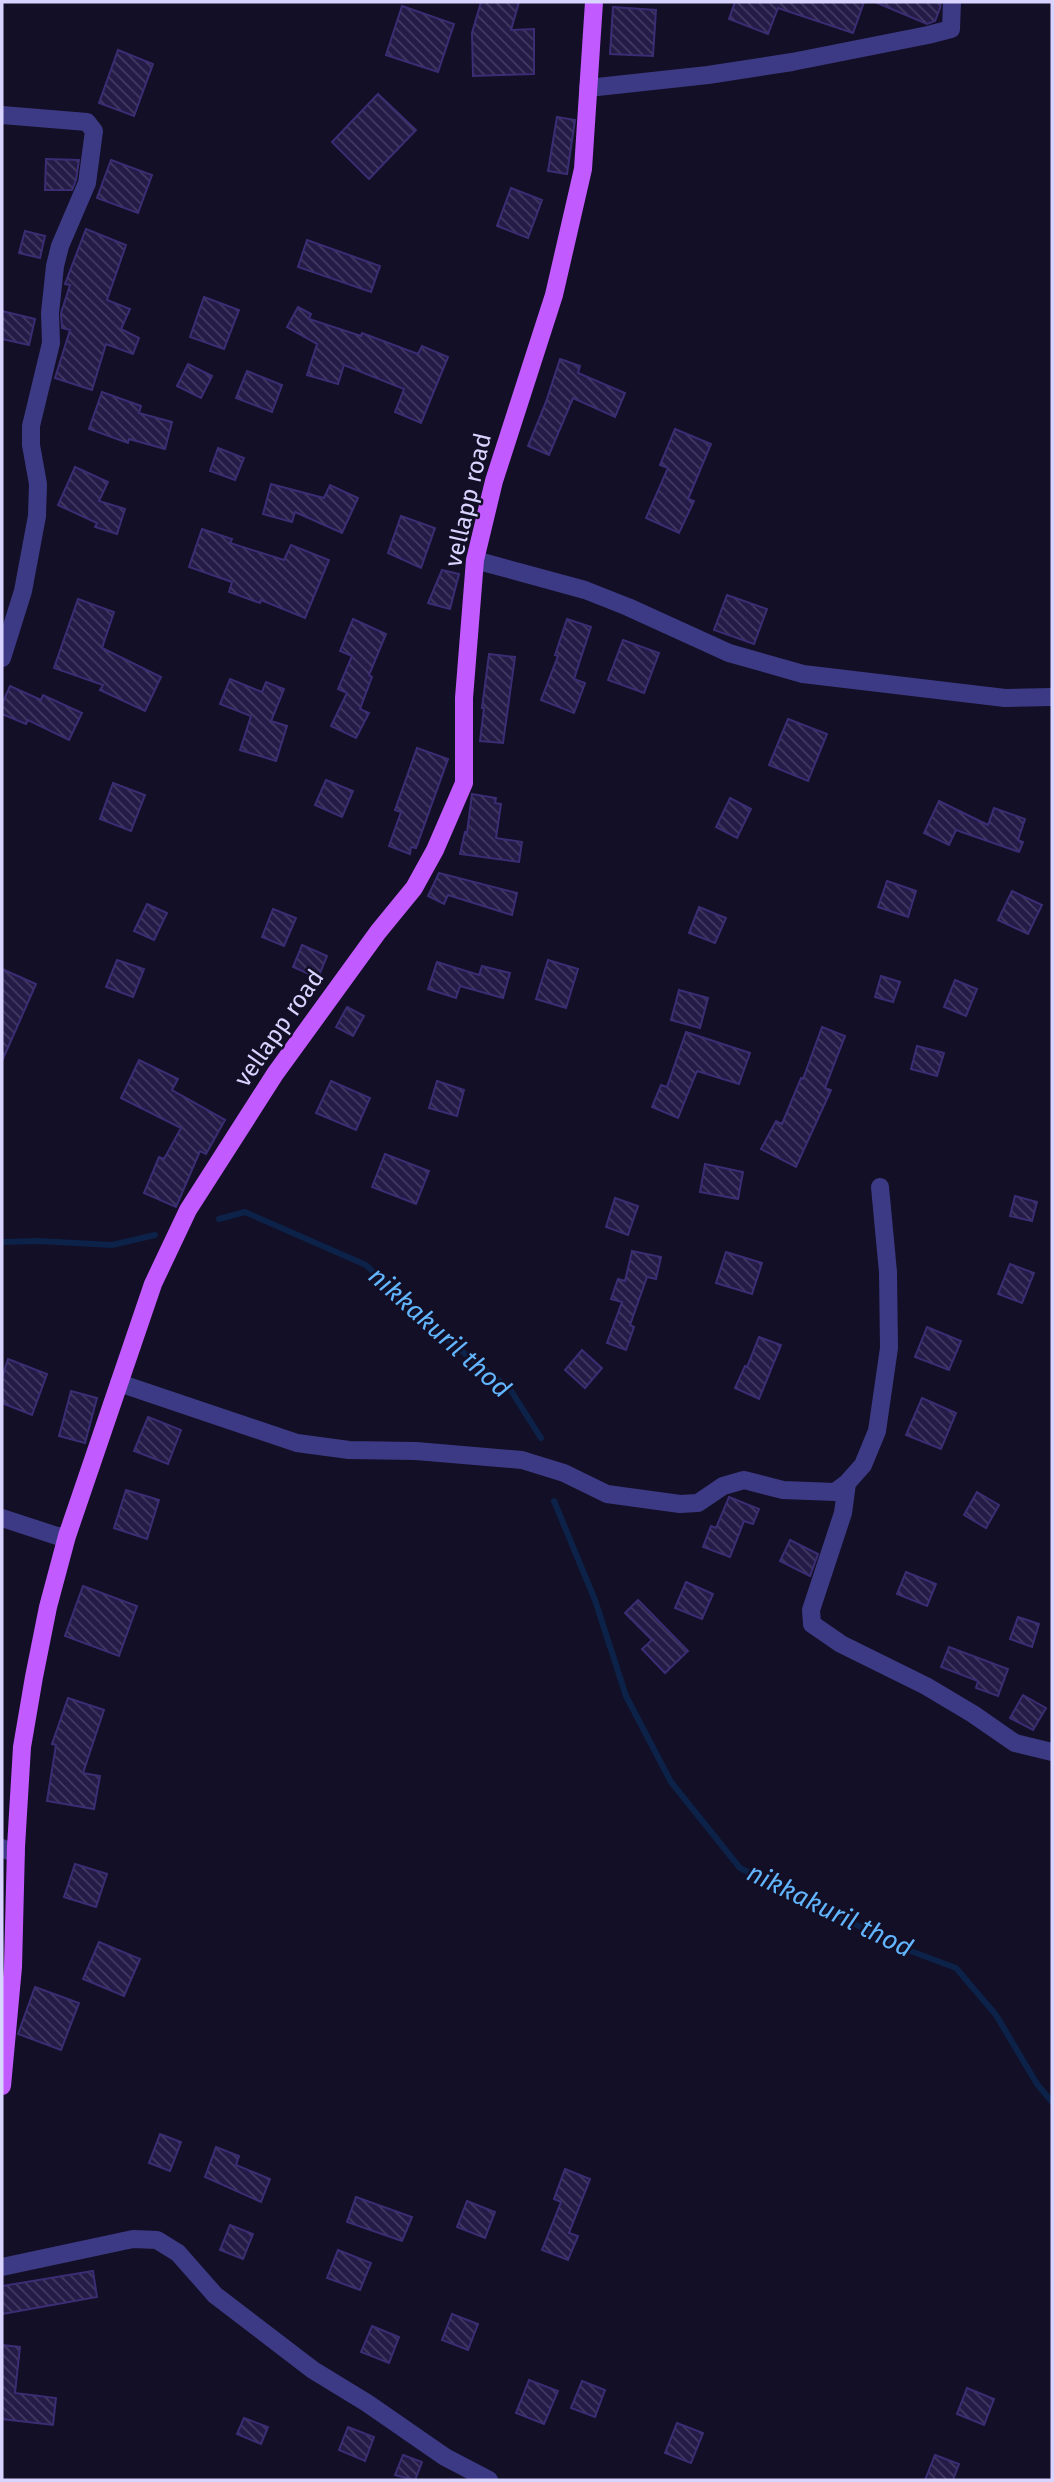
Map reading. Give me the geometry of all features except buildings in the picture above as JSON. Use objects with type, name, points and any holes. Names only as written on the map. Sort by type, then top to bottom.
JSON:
[{"type":"main road","name":"vellapp road","points":[[2,2086],[13,1967],[9,1851],[22,1747],[48,1607],[67,1536],[153,1284],[188,1210],[275,1074],[378,932],[414,888],[435,850],[464,783],[464,698],[475,559],[494,481],[554,295],[583,169],[594,2]]},
{"type":"street","points":[[588,88],[792,62],[928,35],[951,29],[952,2]]},
{"type":"street","points":[[2,115],[88,122],[94,131],[87,183],[60,246],[55,266],[50,313],[51,342],[31,426],[37,484],[37,516],[23,591],[2,658]]},
{"type":"street","points":[[475,559],[585,590],[730,653],[803,674],[1005,698],[1052,697]]},
{"type":"street","points":[[118,1384],[297,1443],[349,1450],[416,1451],[522,1460],[564,1473],[607,1494],[689,1504],[698,1503],[723,1486],[744,1480],[783,1490],[835,1492],[863,1465],[877,1431],[889,1348],[888,1272],[880,1187]]},
{"type":"street","points":[[847,1483],[843,1513],[811,1610],[813,1624],[841,1644],[926,1686],[1015,1742],[1052,1752]]},
{"type":"street","points":[[2,1517],[57,1536],[67,1536]]},
{"type":"street","points":[[2,2267],[133,2239],[157,2239],[178,2253],[215,2295],[313,2370],[367,2403],[445,2457],[489,2480]]},
{"type":"waterway","name":"nikkakuril thod","points":[[219,1219],[245,1212],[366,1265],[431,1327],[510,1389],[541,1438]]},
{"type":"waterway","points":[[2,1242],[112,1245],[155,1235]]},
{"type":"waterway","name":"nikkakuril thod","points":[[554,1501],[595,1600],[626,1696],[671,1782],[740,1868],[908,1950],[956,1968],[996,2015],[1037,2084],[1052,2102]]}]
